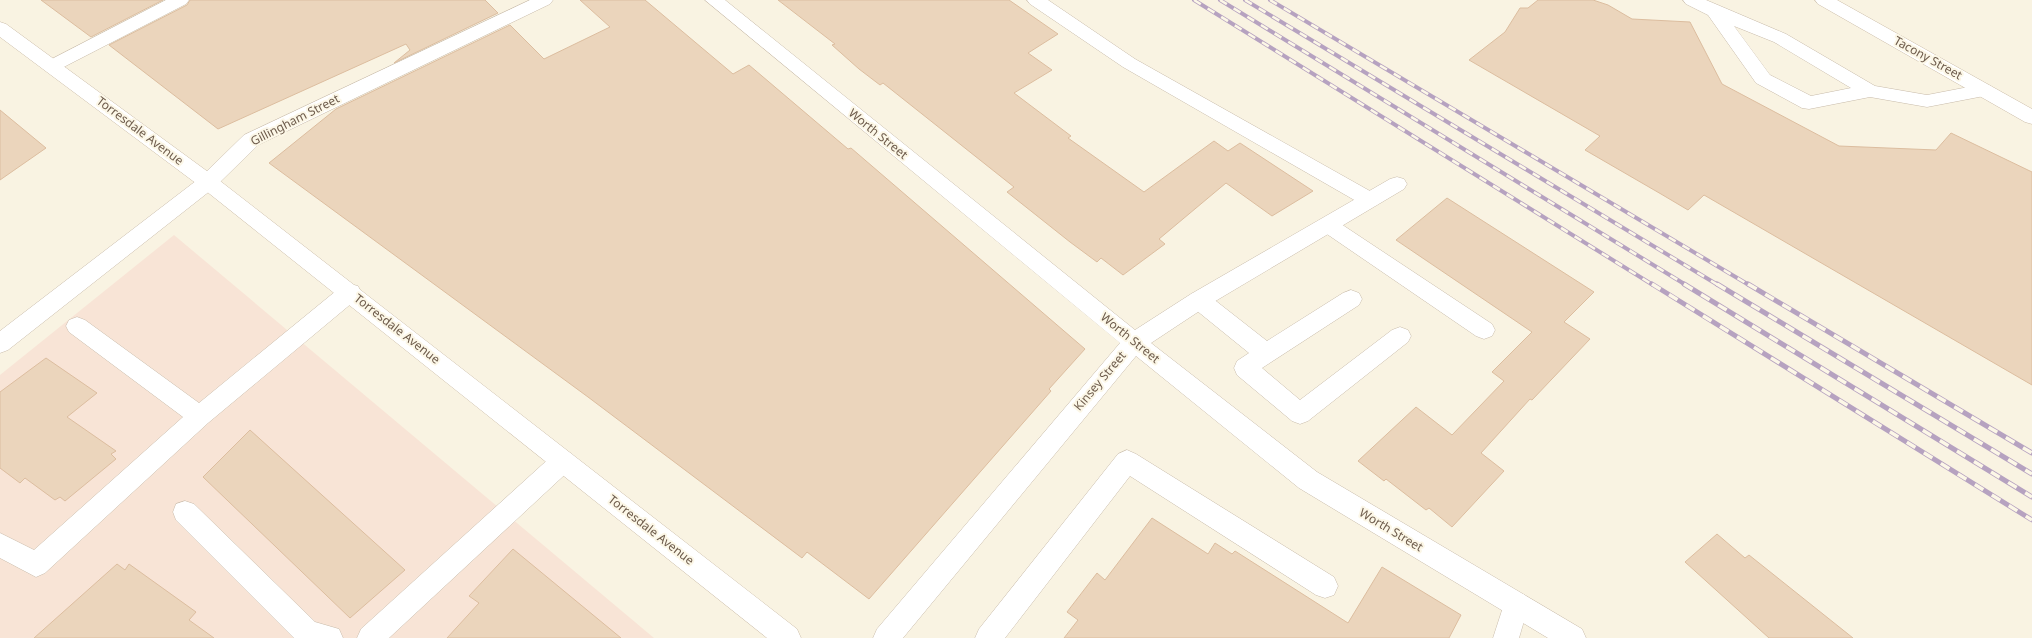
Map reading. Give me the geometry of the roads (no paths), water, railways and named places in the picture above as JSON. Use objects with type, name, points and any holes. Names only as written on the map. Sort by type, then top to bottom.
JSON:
[{"type":"street","points":[[52,66],[180,0]]},
{"type":"street","name":"Gillingham Street","points":[[0,344],[208,182],[251,140],[544,0]]},
{"type":"street","name":"Worth Street","points":[[714,0],[1134,342],[1308,480],[1573,638]]},
{"type":"street","points":[[1036,0],[1129,63],[1370,200]]},
{"type":"street","points":[[1692,0],[1714,11],[1780,38],[1870,91],[1927,101],[1984,90]]},
{"type":"street","name":"Tacony Street","points":[[1824,0],[2032,117]]},
{"type":"street","points":[[1714,11],[1763,78],[1809,103],[1870,91]]},
{"type":"street","name":"Torresdale Avenue","points":[[0,28],[208,182],[350,292],[788,638]]},
{"type":"street","name":"Kinsey Street","points":[[886,638],[1134,342],[1199,300],[1397,184]]},
{"type":"street","points":[[1328,225],[1484,330]]},
{"type":"street","points":[[0,545],[36,566],[200,416],[350,292]]},
{"type":"street","points":[[1351,299],[1245,368],[1300,414],[1400,336]]},
{"type":"street","points":[[1199,300],[1266,354]]},
{"type":"street","points":[[77,326],[200,416]]},
{"type":"street","points":[[370,638],[563,461]]},
{"type":"street","points":[[988,638],[1127,461],[1326,586]]},
{"type":"street","points":[[185,512],[308,634],[330,638]]},
{"type":"street","points":[[1506,638],[1516,604]]},
{"type":"railway","points":[[1194,0],[1653,285]]},
{"type":"railway","points":[[1220,0],[1686,285]]},
{"type":"railway","points":[[1245,0],[1718,285]]},
{"type":"railway","points":[[1270,0],[1749,285]]},
{"type":"railway","points":[[1652,284],[2032,520]]},
{"type":"railway","points":[[1684,284],[2032,497]]},
{"type":"railway","points":[[1717,284],[2032,474]]},
{"type":"railway","points":[[1748,284],[2032,453]]}]
